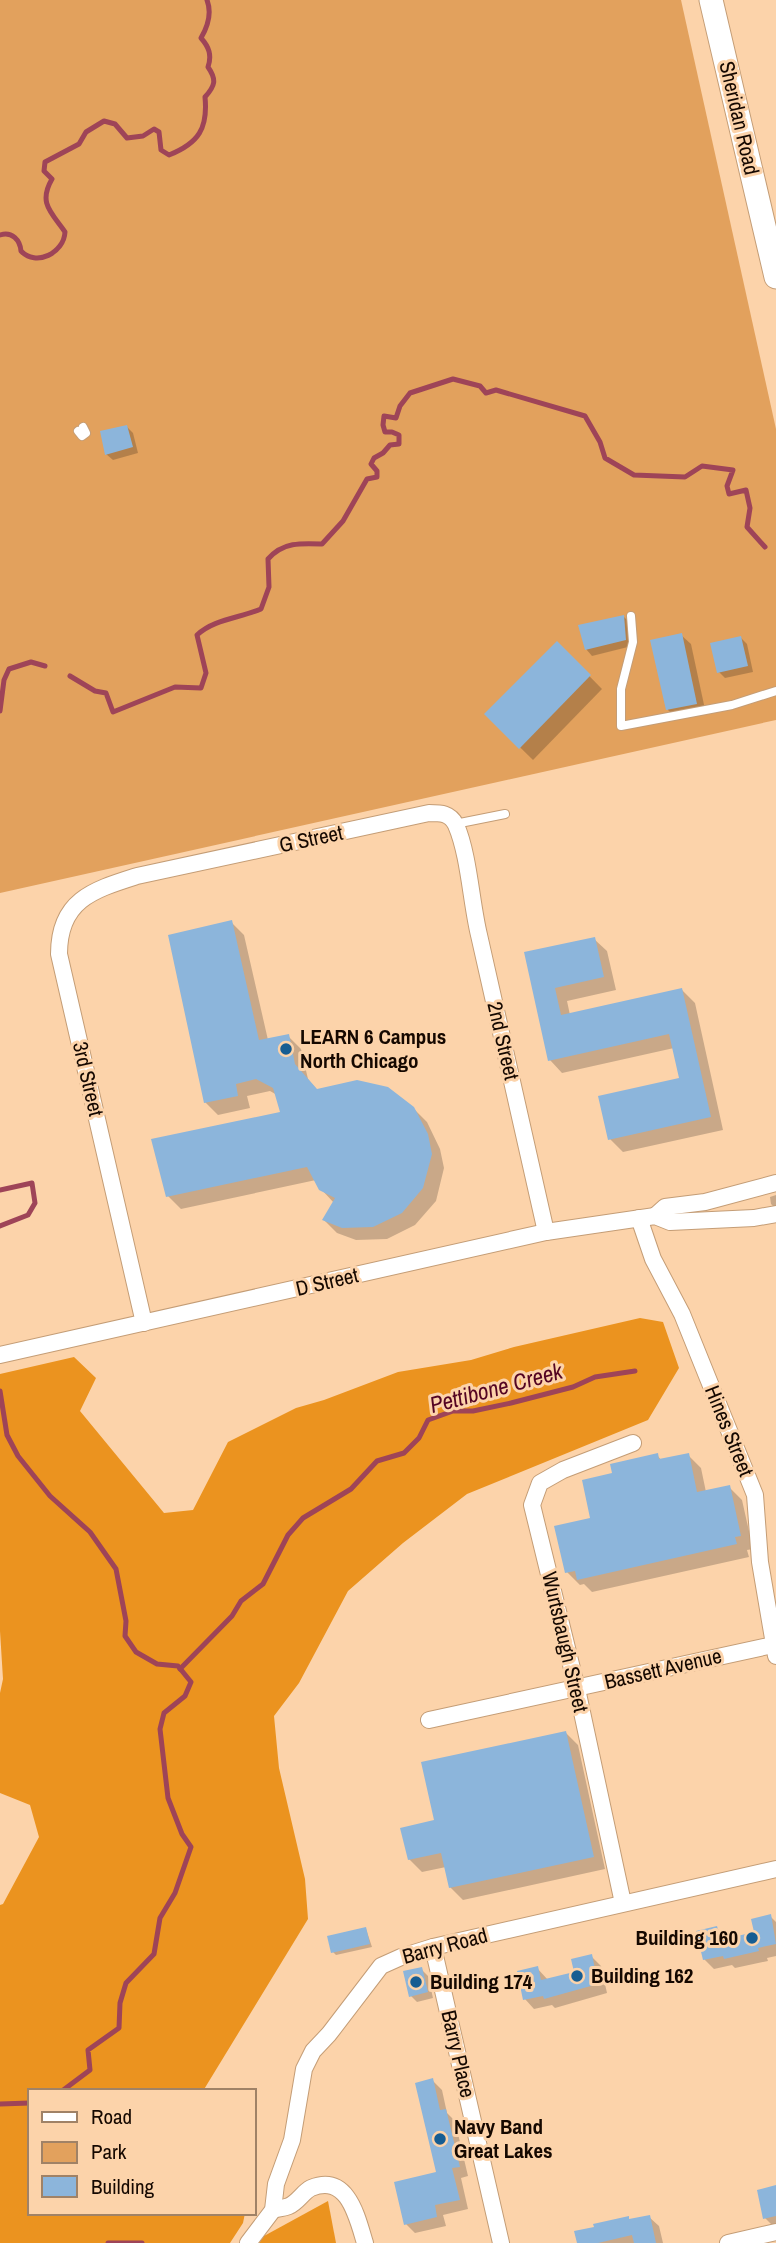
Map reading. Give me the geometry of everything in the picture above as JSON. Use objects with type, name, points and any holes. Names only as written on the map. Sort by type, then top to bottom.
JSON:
[{"type":"main road","name":"Sheridan Road","points":[[711,0],[776,277]]},
{"type":"street","name":"G Street","points":[[138,876],[429,813],[443,813],[455,824]]},
{"type":"street","name":"2nd Street","points":[[455,824],[463,849],[474,915],[546,1232]]},
{"type":"street","name":"3rd Street","points":[[138,876],[103,887],[76,904],[59,933],[59,954],[144,1323]]},
{"type":"street","name":"D Street","points":[[0,1355],[546,1232],[647,1217],[665,1208],[705,1202],[776,1183]]},
{"type":"street","name":"D Street","points":[[647,1217],[670,1222],[754,1218],[776,1214]]},
{"type":"street","name":"Hines Street","points":[[647,1217],[653,1259],[682,1314],[755,1495],[760,1562],[775,1650]]},
{"type":"street","name":"Wurtsbaugh Street","points":[[623,1903],[532,1505],[540,1483],[562,1470],[633,1443]]},
{"type":"street","name":"Bassett Avenue","points":[[429,1720],[775,1650]]},
{"type":"street","name":"Barry Road","points":[[252,2237],[273,2210],[276,2184],[292,2140],[304,2069],[313,2051],[381,1966],[401,1956],[433,1947],[776,1868]]},
{"type":"street","name":"Barry Place","points":[[433,1947],[502,2243]]},
{"type":"street","points":[[273,2210],[291,2206],[309,2189],[326,2185],[338,2189],[348,2196],[356,2211],[365,2243]]},
{"type":"street","points":[[733,2242],[776,2232]]},
{"type":"lane","points":[[631,616],[632,642],[621,689],[621,726],[732,705],[776,691]]},
{"type":"lane","points":[[455,824],[505,814]]},
{"type":"green space","points":[[0,0],[681,0],[776,429],[776,720],[0,893]]},
{"type":"shaded area","points":[[640,1318],[663,1322],[679,1368],[648,1420],[467,1494],[403,1543],[348,1591],[299,1683],[274,1716],[279,1768],[305,1879],[308,1919],[204,2089],[28,2089],[28,2215],[245,2215],[243,2223],[230,2243],[0,2243],[0,1905],[3,1904],[39,1837],[30,1805],[0,1793],[0,1693],[3,1679],[0,1631],[0,1374],[74,1357],[96,1378],[80,1411],[164,1513],[193,1510],[228,1442],[296,1408],[398,1372],[471,1360],[514,1347]]},
{"type":"shaded area","points":[[328,2201],[336,2243],[259,2243],[264,2236]]},
{"type":"building","points":[[127,425],[133,447],[105,455],[100,431]]},
{"type":"building","points":[[624,615],[626,640],[585,650],[578,625]]},
{"type":"building","points":[[682,633],[697,704],[666,710],[650,640]]},
{"type":"building","points":[[741,636],[748,666],[717,673],[710,643]]},
{"type":"building","points":[[557,641],[591,675],[519,749],[484,714]]},
{"type":"building","points":[[232,920],[259,1040],[289,1034],[295,1064],[317,1089],[357,1080],[388,1087],[414,1107],[428,1134],[432,1154],[423,1188],[402,1213],[373,1227],[342,1228],[322,1220],[335,1198],[319,1190],[307,1167],[166,1197],[151,1139],[280,1112],[273,1088],[256,1079],[236,1084],[238,1096],[204,1103],[168,935]]},
{"type":"building","points":[[595,937],[604,977],[555,988],[561,1015],[682,988],[711,1117],[608,1140],[598,1096],[679,1078],[669,1034],[548,1061],[524,952]]},
{"type":"building","points":[[658,1453],[659,1459],[689,1453],[697,1492],[730,1485],[741,1536],[735,1537],[737,1544],[577,1580],[575,1571],[565,1573],[554,1526],[590,1518],[582,1480],[612,1473],[610,1464]]},
{"type":"building","points":[[566,1731],[594,1857],[449,1888],[441,1853],[408,1860],[400,1828],[434,1820],[421,1762]]},
{"type":"building","name":"Building 160","points":[[771,1914],[776,1944],[724,1959],[723,1956],[703,1960],[696,1931],[717,1926],[721,1940],[754,1932],[751,1919]]},
{"type":"building","points":[[366,1927],[370,1944],[331,1953],[327,1936]]},
{"type":"building","name":"Building 162","points":[[592,1954],[598,1984],[544,1999],[543,1996],[523,2000],[517,1971],[538,1966],[541,1980],[574,1972],[571,1959]]},
{"type":"building","name":"Building 174","points":[[422,1967],[428,1992],[409,1997],[403,1971]]},
{"type":"building","points":[[433,2078],[440,2110],[446,2109],[460,2167],[452,2168],[460,2200],[435,2205],[437,2217],[404,2225],[394,2182],[436,2172],[415,2083]]},
{"type":"building","points":[[776,2185],[776,2216],[763,2219],[757,2190]]},
{"type":"building","points":[[650,2215],[656,2243],[634,2243],[632,2235],[598,2243],[577,2243],[574,2231],[629,2216],[629,2219]]},
{"type":"waterway","name":"Pettibone Creek","points":[[0,235],[15,237],[21,251],[34,258],[48,255],[60,246],[65,232],[46,201],[52,179],[44,171],[45,162],[79,144],[86,132],[104,121],[115,124],[127,138],[143,136],[154,129],[159,132],[161,150],[169,155],[194,140],[203,126],[205,97],[214,83],[208,67],[209,51],[201,38],[209,19],[207,0]]},
{"type":"waterway","name":"Pettibone Creek","points":[[70,676],[95,691],[106,693],[113,712],[175,687],[201,688],[206,673],[197,635],[219,622],[261,609],[269,587],[268,559],[286,547],[322,544],[343,521],[367,479],[377,477],[377,471],[371,464],[374,458],[390,445],[399,444],[399,435],[385,432],[384,416],[396,418],[400,406],[410,393],[453,379],[480,386],[486,393],[496,390],[585,416],[600,442],[605,458],[634,475],[685,477],[702,466],[733,470],[727,486],[729,494],[746,490],[750,508],[747,527],[765,547]]},
{"type":"waterway","name":"Pettibone Creek","points":[[0,711],[4,680],[9,669],[31,662],[45,666]]},
{"type":"waterway","name":"Pettibone Creek","points":[[0,1190],[32,1183],[35,1203],[28,1215],[0,1226]]},
{"type":"waterway","name":"Pettibone Creek","points":[[180,1669],[232,1616],[241,1601],[263,1584],[288,1535],[303,1518],[351,1489],[377,1461],[404,1453],[419,1438],[428,1420],[453,1411],[473,1411],[511,1403],[573,1387],[595,1377],[635,1371]]},
{"type":"waterway","name":"Pettibone Creek","points":[[0,1391],[7,1435],[18,1456],[50,1496],[90,1532],[116,1569],[126,1621],[125,1636],[136,1652],[157,1664],[178,1666],[191,1682],[185,1696],[164,1713],[160,1729],[168,1798],[182,1834],[191,1847],[175,1893],[160,1918],[154,1954],[126,1983],[120,2003],[119,2028],[88,2050],[90,2070],[65,2089]]},
{"type":"waterway","name":"Pettibone Creek","points":[[0,2104],[28,2103]]},
{"type":"waterway","name":"Pettibone Creek","points":[[108,2243],[142,2243]]},
{"type":"place","name":"LEARN 6 Campus North Chicago","points":[[286,1049]]},
{"type":"place","name":"Building 160","points":[[752,1938]]},
{"type":"place","name":"Building 162","points":[[577,1976]]},
{"type":"place","name":"Building 174","points":[[416,1982]]},
{"type":"place","name":"Navy Band Great Lakes","points":[[440,2139]]}]
